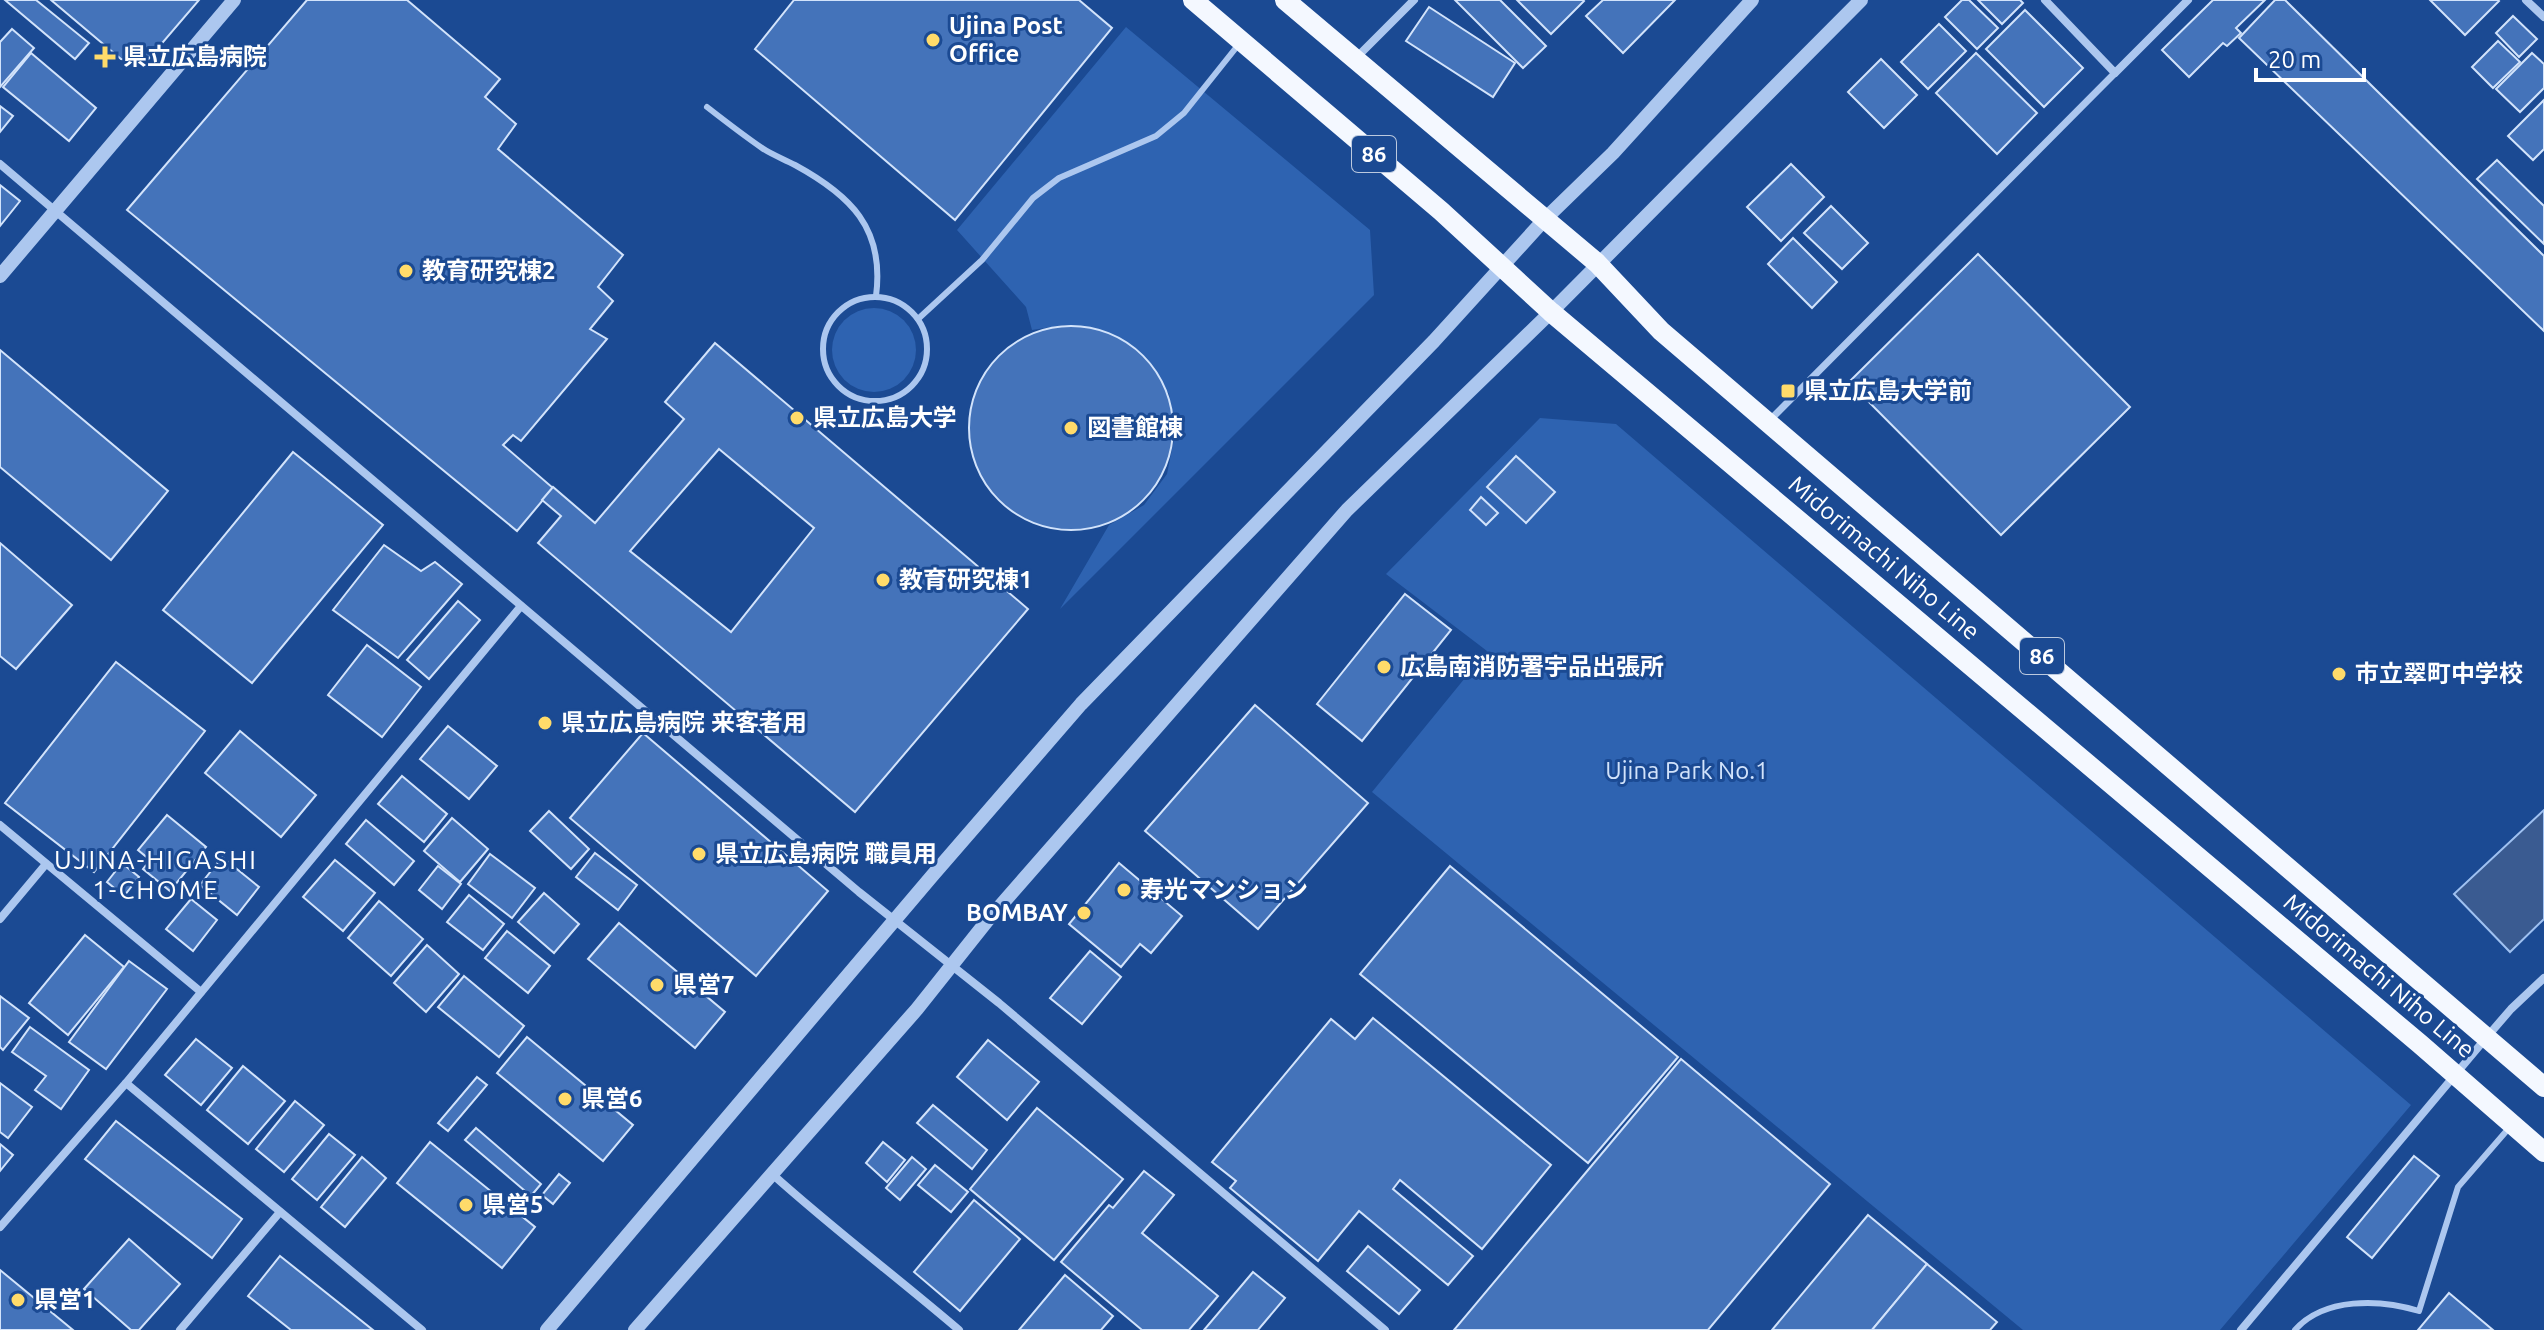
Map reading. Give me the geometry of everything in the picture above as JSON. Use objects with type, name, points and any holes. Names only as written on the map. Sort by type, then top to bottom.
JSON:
[{"type":"main road","name":"Midorimachi Niho Line","points":[[1193,0],[1551,312],[2544,1152]]},
{"type":"main road","name":"Midorimachi Niho Line","points":[[1285,0],[1597,263],[1661,331],[2544,1087]]},
{"type":"street","points":[[0,276],[234,0]]},
{"type":"street","points":[[1355,59],[1414,0]]},
{"type":"street","points":[[547,1330],[1081,704],[1503,267],[1544,220],[1613,153],[1752,0]]},
{"type":"street","points":[[635,1330],[917,1009],[951,965],[1347,510],[1551,312],[1861,0]]},
{"type":"street","points":[[2045,0],[2115,73]]},
{"type":"street","points":[[1769,421],[2188,0]]},
{"type":"street","points":[[2526,0],[2544,17]]},
{"type":"street","points":[[0,164],[894,922],[951,965],[1385,1330]]},
{"type":"street","points":[[0,1227],[126,1083],[521,606]]},
{"type":"street","points":[[0,825],[201,992]]},
{"type":"street","points":[[0,919],[46,864]]},
{"type":"street","points":[[2241,1330],[2454,1075],[2511,1009],[2544,978]]},
{"type":"street","points":[[126,1083],[422,1330]]},
{"type":"street","points":[[771,1173],[959,1330]]},
{"type":"street","points":[[180,1330],[280,1212]]},
{"type":"lane","points":[[918,319],[982,260],[1033,198],[1059,178],[1156,136],[1184,113],[1241,41]]},
{"type":"lane","points":[[707,107],[764,149],[828,185],[853,204],[870,234],[879,273],[876,296]]},
{"type":"lane","points":[[876,296],[897,301],[918,319],[925,331],[928,350],[922,371],[911,387],[893,399],[873,402],[853,396],[837,384],[825,366],[822,347],[828,326],[839,311],[857,299],[876,296]]},
{"type":"lane","points":[[2295,1330],[2303,1321],[2324,1309],[2353,1303],[2400,1305],[2419,1311],[2458,1187],[2512,1124]]},
{"type":"green space","points":[[1126,27],[1370,230],[1374,295],[1060,609],[1109,525],[1144,505],[1167,474],[1175,434],[1169,394],[1145,360],[1112,336],[1065,325],[1032,330],[1026,307],[957,230]]},
{"type":"green space","points":[[874,308],[890,311],[904,320],[913,334],[916,350],[913,366],[904,380],[890,389],[874,392],[858,389],[844,380],[835,366],[832,350],[835,334],[844,320],[858,311]]},
{"type":"green space","name":"Ujina Park No.1","points":[[1540,418],[1616,424],[2411,1105],[2220,1330],[2023,1330],[1372,792],[1487,651],[1386,574]]},
{"type":"shaded area","points":[[2544,810],[2544,919],[2510,952],[2454,894]]},
{"type":"building","points":[[5,0],[36,0],[89,43],[75,59]]},
{"type":"building","points":[[51,0],[199,0],[146,62],[121,59]]},
{"type":"building","name":"教育研究棟2","points":[[307,0],[407,0],[500,79],[485,97],[516,124],[498,149],[623,255],[598,287],[613,301],[590,329],[607,339],[521,441],[513,435],[503,445],[553,488],[517,531],[127,210]]},
{"type":"building","points":[[794,0],[1079,0],[1112,28],[955,220],[755,49]]},
{"type":"building","points":[[1455,0],[1500,0],[1546,46],[1523,68]]},
{"type":"building","points":[[1517,0],[1583,0],[1584,1],[1551,34]]},
{"type":"building","points":[[1603,0],[1675,0],[1623,53],[1586,16]]},
{"type":"building","points":[[1962,0],[1969,0],[1998,28],[1977,49],[1945,17]]},
{"type":"building","points":[[1978,0],[2020,0],[2023,3],[2002,24]]},
{"type":"building","points":[[2213,0],[2265,0],[2236,28],[2241,33],[2227,46],[2223,43],[2189,77],[2162,50]]},
{"type":"building","points":[[2275,0],[2285,0],[2544,256],[2544,331],[2239,38]]},
{"type":"building","points":[[2430,0],[2498,0],[2499,1],[2465,35]]},
{"type":"building","points":[[1429,7],[1515,63],[1493,97],[1406,41]]},
{"type":"building","points":[[2025,10],[2083,68],[2044,107],[1986,49]]},
{"type":"building","points":[[2513,16],[2537,39],[2519,57],[2496,33]]},
{"type":"building","points":[[1939,24],[1966,51],[1928,89],[1901,62]]},
{"type":"building","points":[[12,29],[34,48],[0,87],[0,42]]},
{"type":"building","points":[[2498,41],[2520,62],[2493,88],[2472,67]]},
{"type":"building","points":[[31,53],[96,108],[69,141],[3,87]]},
{"type":"building","points":[[1976,53],[2037,113],[1997,154],[1936,93]]},
{"type":"building","points":[[2532,53],[2544,64],[2544,88],[2520,112],[2496,89]]},
{"type":"building","points":[[1881,59],[1917,95],[1884,128],[1848,92]]},
{"type":"building","points":[[2544,100],[2544,149],[2533,160],[2508,136]]},
{"type":"building","points":[[0,106],[13,116],[0,132]]},
{"type":"building","points":[[2497,160],[2544,206],[2544,244],[2477,179]]},
{"type":"building","points":[[1791,164],[1824,197],[1781,241],[1747,207]]},
{"type":"building","points":[[0,185],[20,201],[0,226]]},
{"type":"building","points":[[1831,206],[1868,243],[1842,269],[1804,233]]},
{"type":"building","points":[[1793,238],[1837,282],[1812,308],[1768,264]]},
{"type":"building","points":[[1978,254],[2130,407],[2001,535],[1849,382]]},
{"type":"building","name":"図書館棟","points":[[1071,326],[1110,333],[1143,356],[1166,389],[1173,428],[1166,467],[1143,500],[1110,523],[1071,530],[1032,523],[999,500],[976,467],[969,428],[976,389],[999,356],[1032,333]]},
{"type":"building","name":"教育研究棟1","points":[[715,343],[1028,609],[855,812],[538,543],[561,516],[542,500],[553,487],[595,523],[684,419],[665,402]],"holes":[[[719,449],[814,528],[731,632],[630,551]]]},
{"type":"building","points":[[0,350],[168,491],[111,560],[0,467]]},
{"type":"building","points":[[293,452],[383,525],[252,683],[163,610]]},
{"type":"building","points":[[1516,456],[1555,492],[1526,523],[1487,487]]},
{"type":"building","points":[[1481,497],[1498,513],[1486,525],[1470,510]]},
{"type":"building","points":[[0,543],[72,605],[16,669],[0,656]]},
{"type":"building","points":[[384,545],[421,571],[435,562],[462,584],[398,658],[333,610]]},
{"type":"building","name":"広島南消防署宇品出張所","points":[[1405,594],[1451,630],[1362,741],[1317,704]]},
{"type":"building","points":[[458,601],[480,620],[429,679],[407,660]]},
{"type":"building","points":[[367,645],[421,687],[382,737],[328,695]]},
{"type":"building","points":[[116,662],[205,731],[94,872],[5,803]]},
{"type":"building","points":[[1255,705],[1368,803],[1258,929],[1145,831]]},
{"type":"building","points":[[448,726],[497,766],[469,799],[420,759]]},
{"type":"building","points":[[240,731],[316,795],[281,837],[205,773]]},
{"type":"building","name":"県立広島病院 職員用","points":[[643,733],[828,891],[756,976],[570,818]]},
{"type":"building","points":[[402,776],[447,814],[424,842],[378,804]]},
{"type":"building","points":[[549,811],[589,849],[571,869],[530,831]]},
{"type":"building","points":[[167,815],[206,847],[170,891],[143,869],[150,860],[138,850]]},
{"type":"building","points":[[452,818],[488,849],[460,882],[424,851]]},
{"type":"building","points":[[366,820],[414,861],[394,885],[346,844]]},
{"type":"building","points":[[595,853],[637,885],[618,910],[576,877]]},
{"type":"building","points":[[490,854],[535,888],[512,918],[468,884]]},
{"type":"building","points":[[222,857],[259,887],[237,915],[200,885]]},
{"type":"building","points":[[335,860],[375,893],[343,931],[303,897]]},
{"type":"building","points":[[122,863],[139,877],[124,896],[107,882]]},
{"type":"building","name":"寿光マンション","points":[[1119,863],[1182,916],[1151,953],[1140,944],[1121,967],[1069,924]]},
{"type":"building","points":[[438,866],[461,884],[442,909],[419,890]]},
{"type":"building","points":[[1450,866],[1678,1057],[1588,1163],[1360,974]]},
{"type":"building","points":[[544,893],[579,924],[554,953],[518,922]]},
{"type":"building","points":[[469,895],[504,924],[483,950],[447,922]]},
{"type":"building","points":[[191,899],[217,920],[193,951],[166,929]]},
{"type":"building","points":[[379,901],[423,939],[391,976],[348,938]]},
{"type":"building","name":"県営7","points":[[619,923],[725,1012],[695,1048],[588,959]]},
{"type":"building","points":[[507,931],[550,966],[528,993],[485,958]]},
{"type":"building","points":[[85,935],[124,967],[68,1035],[29,1003]]},
{"type":"building","points":[[427,945],[459,974],[426,1012],[394,983]]},
{"type":"building","points":[[1090,951],[1121,977],[1082,1024],[1050,998]]},
{"type":"building","points":[[129,961],[167,989],[106,1069],[69,1042]]},
{"type":"building","points":[[464,976],[524,1026],[499,1057],[438,1007]]},
{"type":"building","points":[[0,996],[29,1018],[3,1050],[0,1047]]},
{"type":"building","points":[[1373,1018],[1551,1165],[1482,1249],[1400,1180],[1393,1189],[1473,1256],[1448,1285],[1359,1211],[1318,1261],[1230,1188],[1236,1181],[1212,1162],[1331,1019],[1355,1039]]},
{"type":"building","points":[[30,1027],[89,1070],[61,1109],[35,1090],[46,1076],[12,1052]]},
{"type":"building","name":"県営6","points":[[527,1037],[633,1125],[603,1161],[497,1073]]},
{"type":"building","points":[[196,1039],[232,1068],[201,1105],[165,1075]]},
{"type":"building","points":[[988,1040],[1039,1082],[1007,1120],[957,1077]]},
{"type":"building","points":[[1681,1059],[1830,1184],[1708,1330],[1454,1330]]},
{"type":"building","points":[[243,1066],[285,1101],[248,1144],[207,1110]]},
{"type":"building","points":[[477,1077],[487,1085],[448,1131],[438,1123]]},
{"type":"building","points":[[0,1083],[32,1107],[8,1138],[0,1132]]},
{"type":"building","points":[[295,1101],[324,1125],[284,1172],[256,1149]]},
{"type":"building","points":[[933,1105],[987,1150],[972,1169],[917,1123]]},
{"type":"building","points":[[1037,1108],[1123,1179],[1054,1260],[970,1189]]},
{"type":"building","points":[[116,1121],[242,1219],[212,1258],[85,1159]]},
{"type":"building","points":[[476,1128],[541,1184],[531,1196],[465,1140]]},
{"type":"building","points":[[329,1134],[355,1155],[317,1200],[292,1179]]},
{"type":"building","name":"県営5","points":[[430,1142],[535,1227],[502,1268],[397,1183]]},
{"type":"building","points":[[883,1142],[905,1160],[887,1182],[866,1163]]},
{"type":"building","points":[[0,1144],[13,1155],[0,1171]]},
{"type":"building","points":[[2414,1156],[2439,1176],[2372,1258],[2347,1237]]},
{"type":"building","points":[[362,1157],[386,1178],[345,1227],[321,1207]]},
{"type":"building","points":[[912,1157],[926,1169],[900,1200],[886,1188]]},
{"type":"building","points":[[935,1165],[968,1192],[951,1212],[918,1185]]},
{"type":"building","points":[[1144,1171],[1174,1195],[1142,1233],[1218,1296],[1189,1330],[1142,1330],[1061,1262],[1109,1205],[1113,1208]]},
{"type":"building","points":[[559,1174],[570,1183],[553,1204],[542,1195]]},
{"type":"building","points":[[974,1200],[1020,1239],[960,1311],[914,1272]]},
{"type":"building","points":[[1868,1215],[1927,1264],[1872,1330],[1772,1330]]},
{"type":"building","points":[[129,1239],[180,1284],[139,1330],[131,1330],[84,1289]]},
{"type":"building","points":[[1368,1246],[1420,1290],[1399,1314],[1347,1271]]},
{"type":"building","points":[[280,1256],[373,1330],[291,1330],[248,1296]]},
{"type":"building","points":[[1927,1264],[1997,1322],[1990,1330],[1872,1330]]},
{"type":"building","name":"県営1","points":[[0,1270],[73,1330],[0,1330]]},
{"type":"building","points":[[1253,1272],[1285,1298],[1258,1330],[1204,1330]]},
{"type":"building","points":[[1065,1275],[1113,1316],[1101,1330],[1019,1330]]},
{"type":"building","points":[[2449,1293],[2493,1330],[2418,1330]]},
{"type":"place","name":"Ujina Post Office","points":[[933,40]]},
{"type":"place","name":"県立広島病院","points":[[105,57]]},
{"type":"place","name":"教育研究棟2","points":[[406,271]]},
{"type":"place","name":"県立広島大学前","points":[[1788,391]]},
{"type":"place","name":"県立広島大学","points":[[797,418]]},
{"type":"place","name":"図書館棟","points":[[1071,428]]},
{"type":"place","name":"教育研究棟1","points":[[883,580]]},
{"type":"place","name":"広島南消防署宇品出張所","points":[[1384,667]]},
{"type":"place","name":"市立翠町中学校","points":[[2339,674]]},
{"type":"place","name":"県立広島病院 来客者用","points":[[545,723]]},
{"type":"place","name":"県立広島病院 職員用","points":[[699,854]]},
{"type":"place","name":"寿光マンション","points":[[1124,890]]},
{"type":"place","name":"BOMBAY","points":[[1084,913]]},
{"type":"place","name":"県営7","points":[[657,985]]},
{"type":"place","name":"県営6","points":[[565,1099]]},
{"type":"place","name":"県営5","points":[[466,1205]]},
{"type":"place","name":"県営1","points":[[18,1300]]},
{"type":"district","name":"UJINA-HIGASHI 1-CHOME","points":[[156,875]]}]
